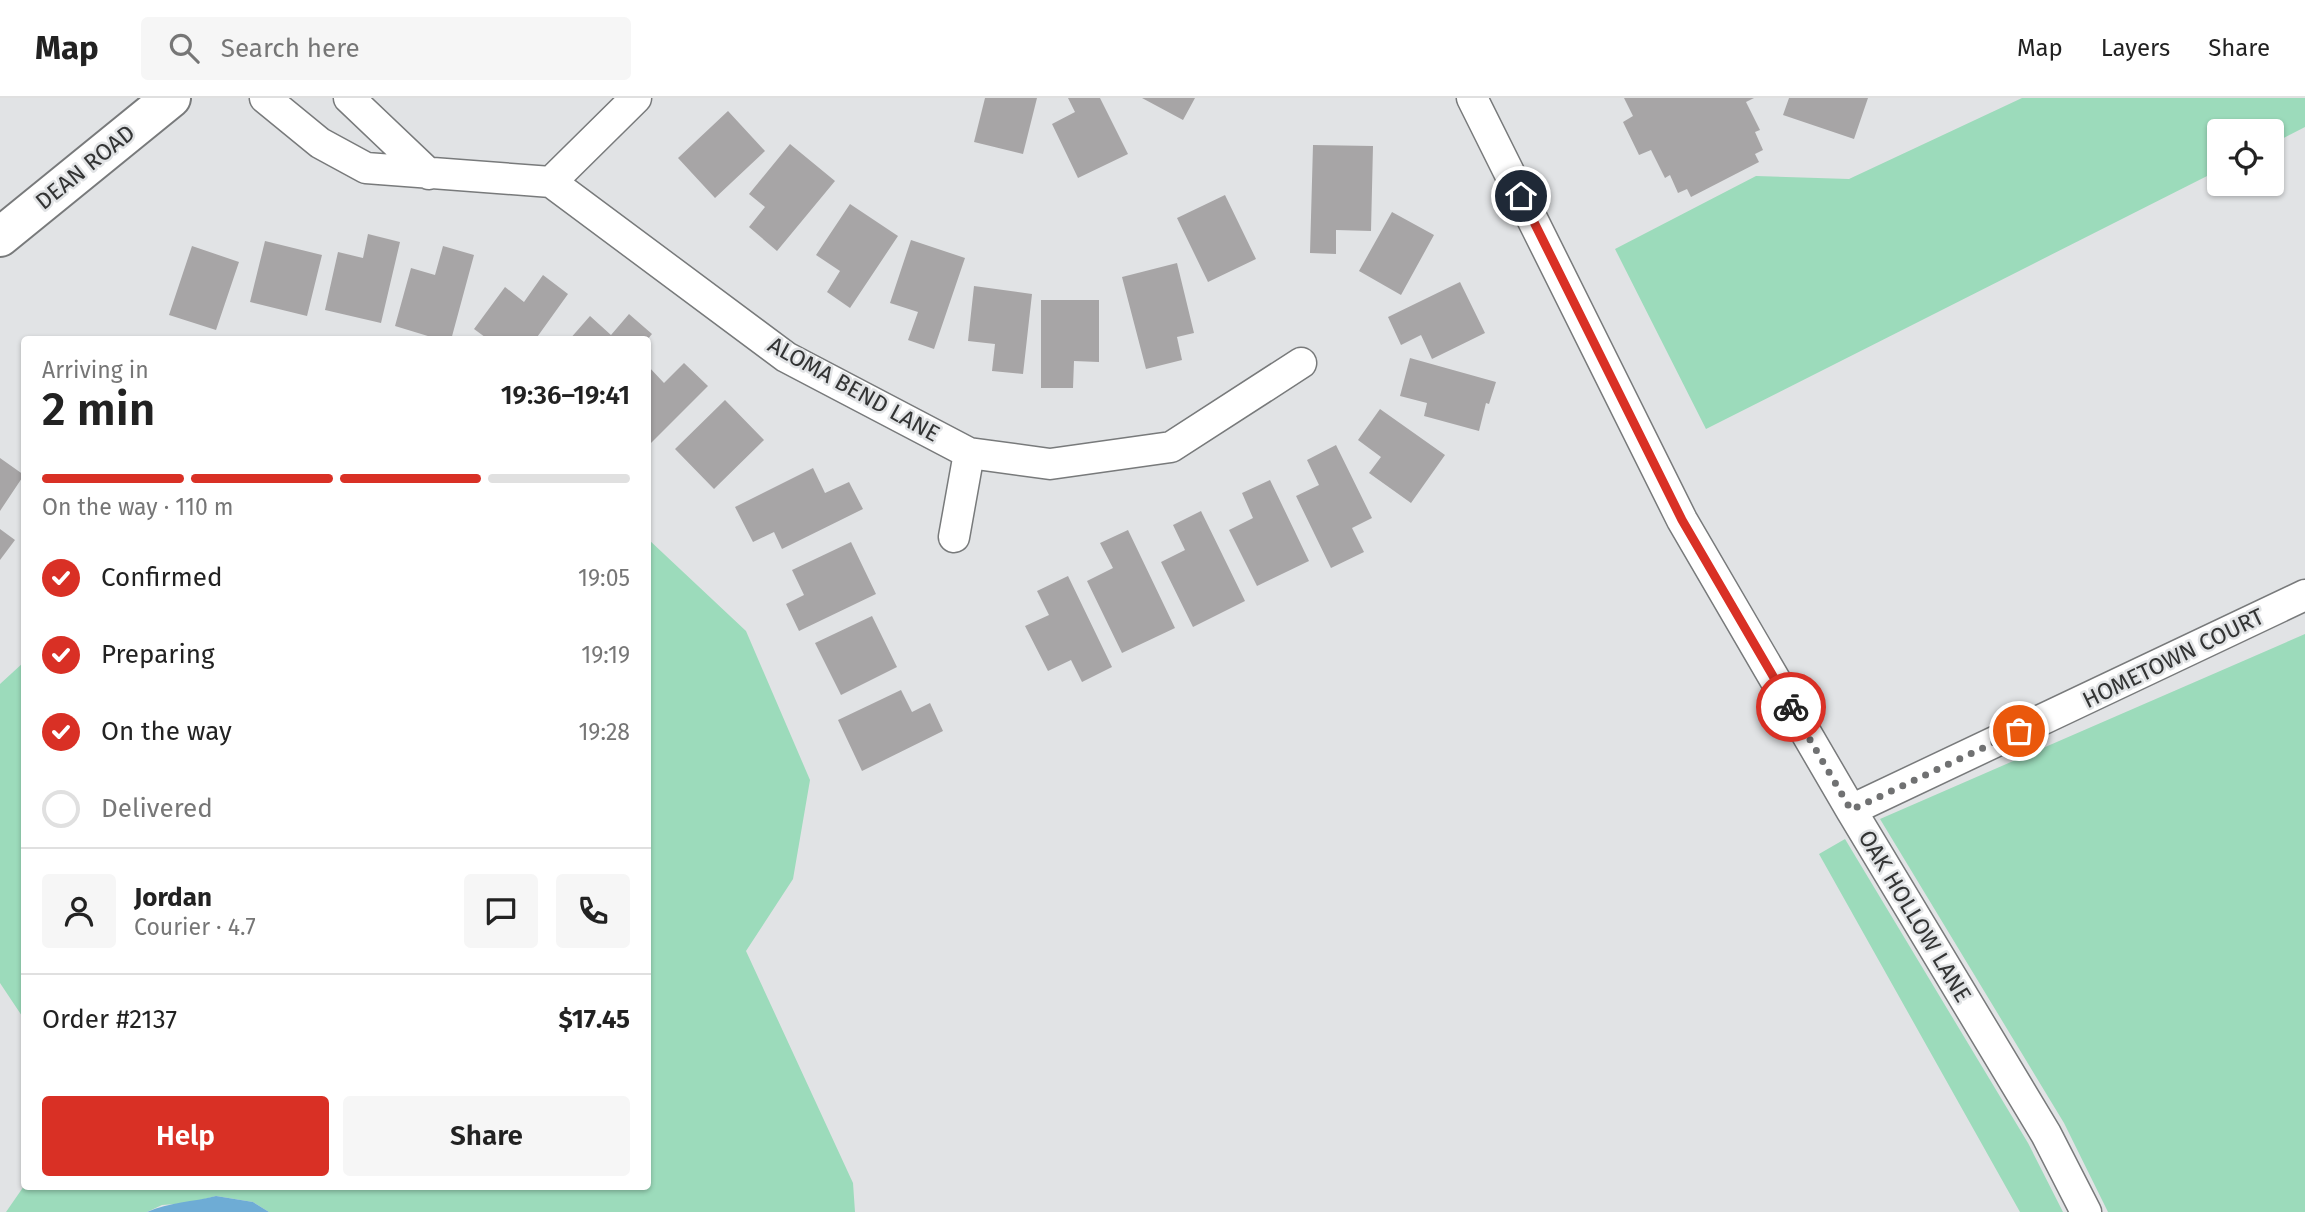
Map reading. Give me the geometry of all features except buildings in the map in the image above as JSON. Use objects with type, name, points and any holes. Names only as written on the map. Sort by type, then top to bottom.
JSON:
[{"type":"main road","name":"DEAN ROAD","points":[[0,237],[171,98]]},
{"type":"street","points":[[265,98],[320,143],[366,168],[551,182],[636,98]]},
{"type":"street","points":[[349,98],[429,174]]},
{"type":"street","name":"OAK HOLLOW LANE","points":[[1472,98],[1682,520],[1851,810],[2046,1134],[2086,1212]]},
{"type":"street","name":"ALOMA BEND LANE","points":[[551,182],[786,357],[969,453],[1050,464],[1171,447],[1301,363]]},
{"type":"street","points":[[954,537],[969,453]]},
{"type":"street","name":"HOMETOWN COURT","points":[[1851,810],[2305,595]]},
{"type":"green space","points":[[2022,98],[2305,98],[2305,127],[2284,138],[2284,119],[2207,119],[2207,176],[1706,429],[1615,249],[1756,176],[1849,179]]},
{"type":"green space","points":[[651,542],[746,631],[810,780],[793,879],[746,951],[853,1183],[855,1212],[269,1212],[253,1202],[216,1196],[189,1203],[162,1205],[147,1212],[6,1212],[21,1190],[651,1190]]},
{"type":"green space","points":[[2305,634],[2305,1212],[2108,1212],[2064,1123],[1880,819]]},
{"type":"green space","points":[[21,665],[21,1014],[0,983],[0,684]]},
{"type":"green space","points":[[1845,839],[2028,1143],[2063,1212],[2020,1212],[1819,854]]},
{"type":"water","points":[[216,1196],[253,1202],[269,1212],[147,1212],[172,1204]]},
{"type":"way so far","points":[[1791,707],[1851,810],[2019,731]]},
{"type":"route","points":[[1521,196],[1682,520],[1791,707]]}]
